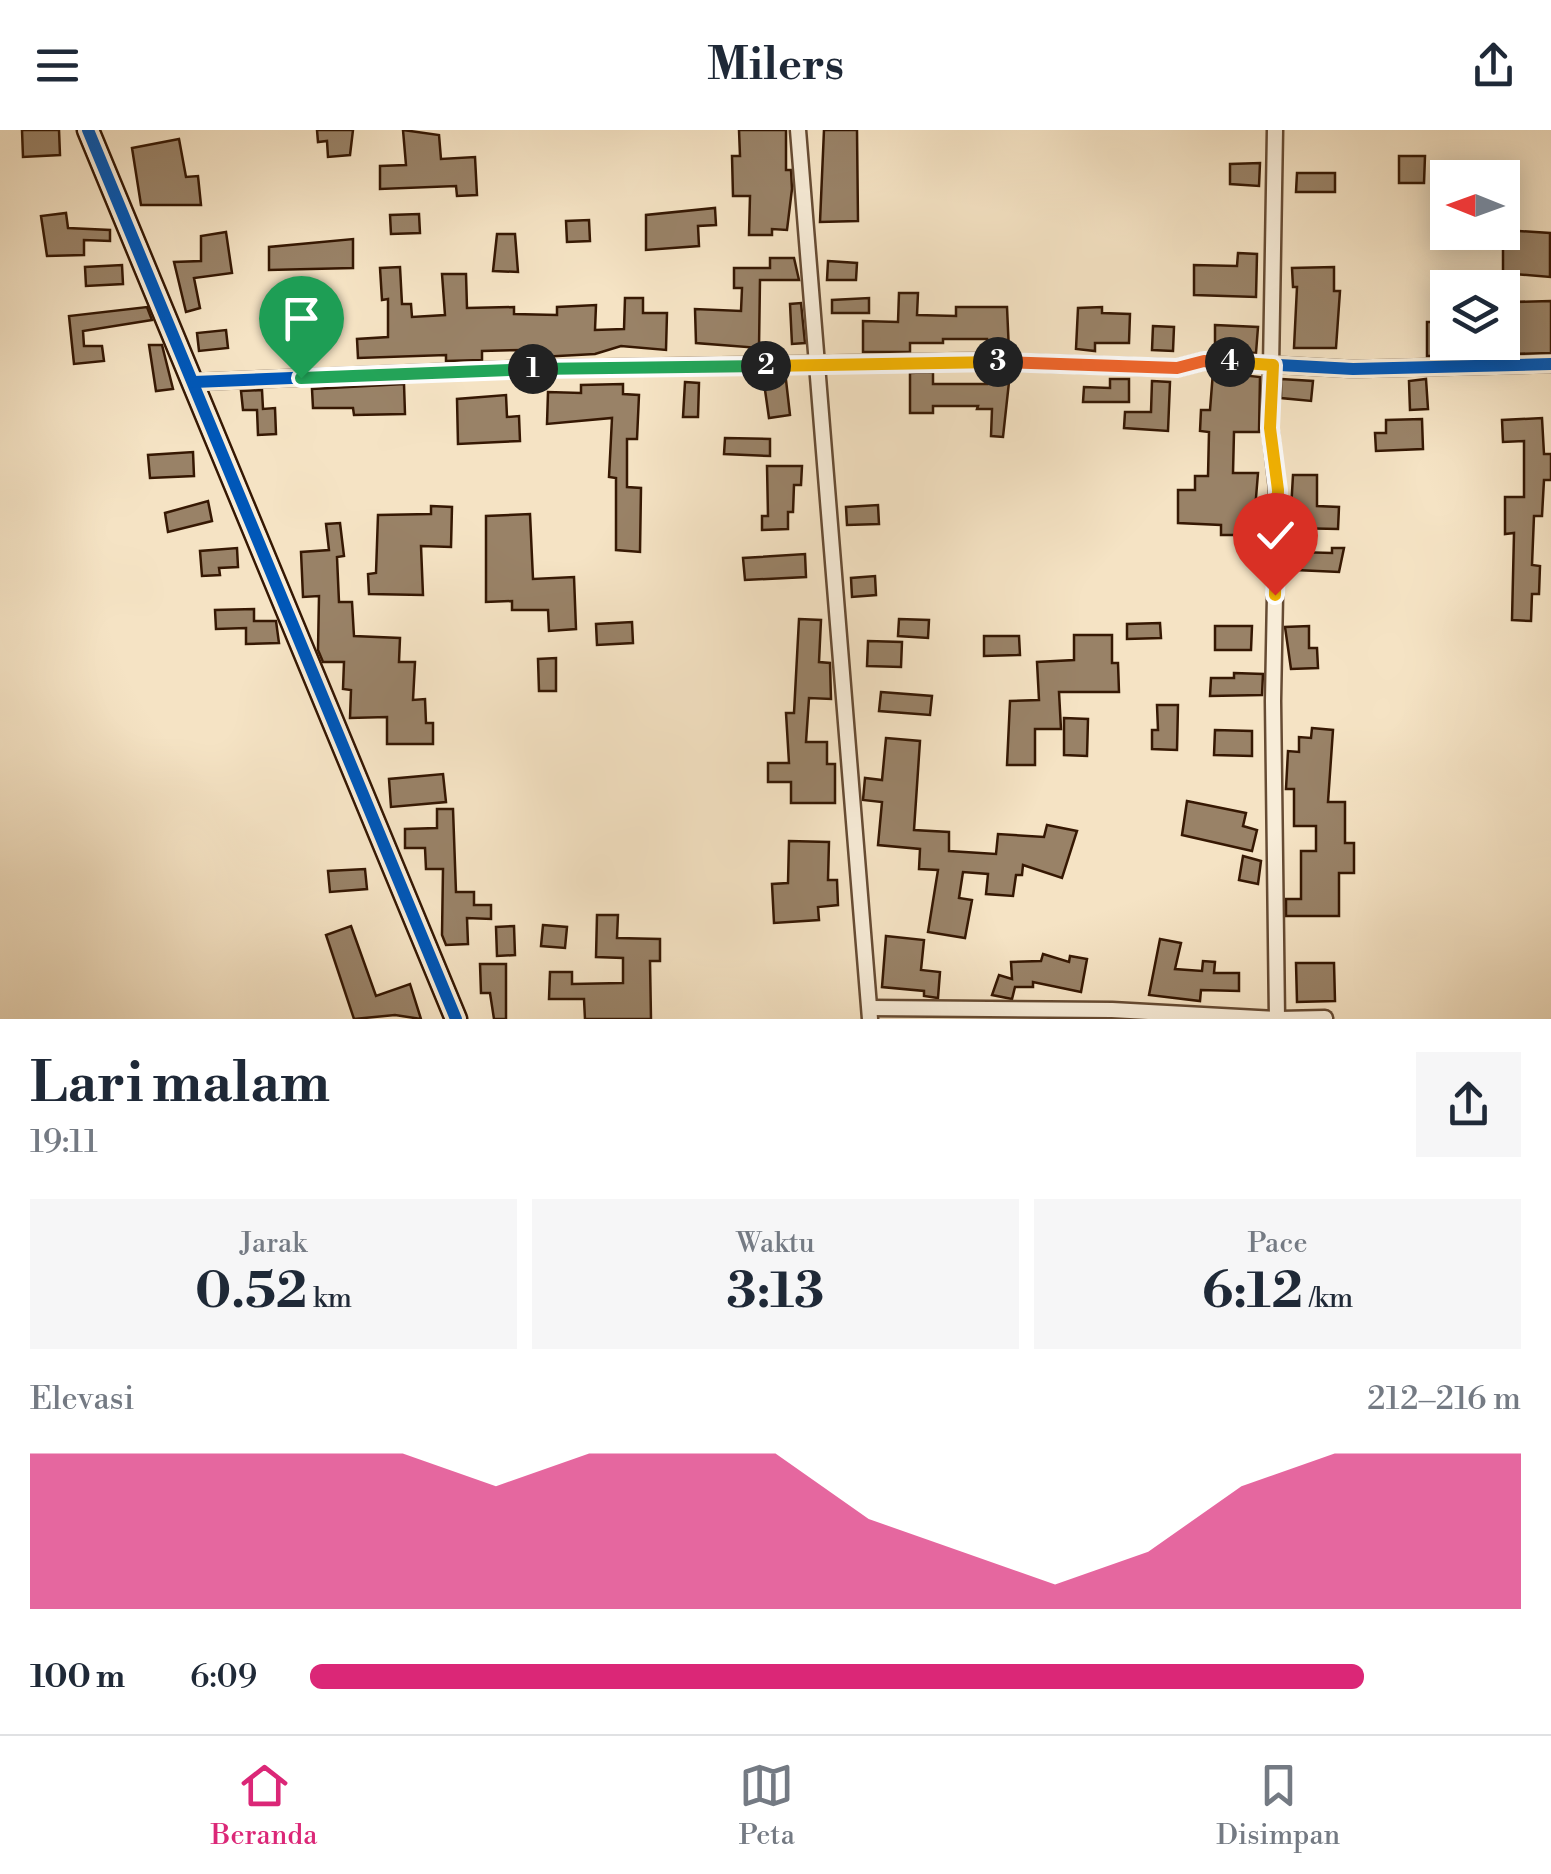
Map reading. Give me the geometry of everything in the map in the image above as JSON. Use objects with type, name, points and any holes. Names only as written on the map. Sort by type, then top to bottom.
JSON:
[{"type":"street","points":[[88,130],[456,1019]]},
{"type":"street","points":[[798,130],[870,1013],[1112,1010],[1324,1018]]},
{"type":"street","points":[[1276,130],[1270,428],[1278,490],[1273,700],[1278,1019]]},
{"type":"street","points":[[194,382],[515,369],[975,361],[1177,368],[1204,361],[1353,369],[1551,364]]},
{"type":"building","points":[[22,130],[59,130],[60,155],[23,157]]},
{"type":"building","points":[[317,130],[353,130],[350,155],[328,157],[327,141],[318,142]]},
{"type":"building","points":[[403,130],[439,135],[441,159],[475,157],[477,195],[457,196],[456,186],[380,189],[380,166],[406,165]]},
{"type":"building","points":[[739,130],[786,130],[786,170],[791,170],[792,189],[787,230],[772,229],[772,235],[749,235],[750,196],[733,196],[732,156],[740,156]]},
{"type":"building","points":[[824,130],[857,130],[858,221],[820,222]]},
{"type":"building","points":[[179,139],[186,177],[198,176],[201,205],[141,205],[132,148]]},
{"type":"building","points":[[1399,156],[1425,156],[1424,183],[1399,183]]},
{"type":"building","points":[[1260,163],[1259,186],[1230,184],[1230,164]]},
{"type":"building","points":[[1297,173],[1335,173],[1335,192],[1296,192]]},
{"type":"building","points":[[715,208],[716,225],[698,226],[699,246],[646,250],[646,215]]},
{"type":"building","points":[[66,213],[68,228],[110,230],[110,241],[84,240],[84,255],[47,256],[41,216]]},
{"type":"building","points":[[419,214],[420,233],[391,234],[390,215]]},
{"type":"building","points":[[589,220],[590,241],[567,242],[566,221]]},
{"type":"building","points":[[1520,231],[1550,233],[1550,277],[1503,270],[1503,250],[1520,250]]},
{"type":"building","points":[[226,232],[232,273],[194,278],[200,308],[186,312],[174,262],[201,261],[201,236]]},
{"type":"building","points":[[497,234],[515,234],[518,272],[493,271]]},
{"type":"building","points":[[353,239],[353,268],[269,270],[269,247]]},
{"type":"building","points":[[1238,253],[1257,254],[1256,297],[1194,295],[1194,265],[1237,266]]},
{"type":"building","points":[[770,258],[794,258],[799,280],[760,280],[759,348],[696,343],[695,309],[741,311],[742,288],[734,288],[734,268],[770,268]]},
{"type":"building","points":[[828,261],[857,263],[856,280],[827,280]]},
{"type":"building","points":[[122,265],[123,284],[86,286],[85,267]]},
{"type":"building","points":[[400,267],[402,304],[411,304],[412,317],[445,315],[442,274],[466,274],[467,308],[514,307],[514,314],[557,315],[557,307],[596,305],[595,330],[624,329],[625,298],[643,298],[643,313],[667,313],[666,350],[621,346],[595,354],[522,358],[522,350],[482,351],[482,360],[446,361],[446,355],[358,358],[357,339],[388,337],[388,299],[382,300],[380,268]]},
{"type":"building","points":[[1334,267],[1334,291],[1340,291],[1336,348],[1294,348],[1297,287],[1293,287],[1292,268]]},
{"type":"building","points":[[899,293],[918,293],[917,315],[956,316],[956,307],[1007,307],[1009,352],[987,351],[987,339],[943,339],[943,343],[910,343],[910,352],[863,352],[863,321],[898,322]]},
{"type":"building","points":[[869,298],[869,313],[832,313],[832,300]]},
{"type":"building","points":[[1551,301],[1551,353],[1520,354],[1520,302]]},
{"type":"building","points":[[801,303],[805,343],[792,344],[790,304]]},
{"type":"building","points":[[147,307],[152,320],[83,331],[84,346],[102,346],[104,361],[74,364],[69,316]]},
{"type":"building","points":[[1102,307],[1102,313],[1130,314],[1129,343],[1095,343],[1095,351],[1076,349],[1078,308]]},
{"type":"building","points":[[1427,322],[1430,322],[1430,356]]},
{"type":"building","points":[[1215,325],[1258,327],[1256,353],[1215,351]]},
{"type":"building","points":[[1153,326],[1174,327],[1173,351],[1152,350]]},
{"type":"building","points":[[226,330],[228,348],[199,351],[197,333]]},
{"type":"building","points":[[149,345],[162,345],[173,389],[156,391]]},
{"type":"building","points":[[933,372],[933,384],[987,384],[987,372],[1010,373],[1003,437],[991,436],[992,409],[933,406],[933,413],[910,413],[910,373]]},
{"type":"building","points":[[1213,372],[1260,377],[1259,432],[1234,432],[1233,473],[1258,473],[1253,535],[1221,535],[1221,525],[1178,523],[1178,490],[1195,490],[1195,476],[1208,476],[1209,432],[1200,431],[1201,410],[1210,410]]},
{"type":"building","points":[[1110,379],[1129,379],[1129,402],[1083,402],[1084,387],[1110,388]]},
{"type":"building","points":[[1281,379],[1313,381],[1311,401],[1281,398]]},
{"type":"building","points":[[1426,379],[1428,409],[1410,410],[1409,381]]},
{"type":"building","points":[[786,380],[790,415],[769,418],[764,383]]},
{"type":"building","points":[[1152,381],[1170,382],[1168,431],[1124,428],[1125,412],[1151,412]]},
{"type":"building","points":[[685,382],[699,383],[698,417],[683,417]]},
{"type":"building","points":[[404,384],[405,414],[354,415],[353,408],[313,408],[312,389]]},
{"type":"building","points":[[623,384],[623,394],[639,395],[637,439],[627,439],[627,487],[641,488],[640,552],[616,550],[616,478],[609,477],[612,418],[547,424],[548,392],[581,393],[581,385]]},
{"type":"building","points":[[262,390],[263,409],[275,408],[276,434],[258,435],[257,410],[243,410],[241,391]]},
{"type":"building","points":[[506,395],[507,417],[519,416],[520,441],[458,444],[457,399]]},
{"type":"building","points":[[1542,418],[1544,454],[1551,454],[1551,480],[1544,480],[1542,516],[1534,516],[1532,565],[1540,566],[1539,594],[1532,594],[1531,621],[1512,620],[1514,533],[1505,534],[1505,497],[1524,497],[1524,441],[1503,442],[1502,420]]},
{"type":"building","points":[[1422,419],[1423,449],[1376,451],[1375,433],[1386,433],[1386,420]]},
{"type":"building","points":[[725,438],[770,439],[770,456],[724,454]]},
{"type":"building","points":[[193,452],[194,476],[150,478],[148,455]]},
{"type":"building","points":[[767,466],[802,466],[801,485],[794,485],[793,512],[788,512],[788,529],[762,530],[762,516],[768,516]]},
{"type":"building","points":[[1293,475],[1317,475],[1317,506],[1339,507],[1338,529],[1290,528]]},
{"type":"building","points":[[208,501],[212,521],[168,532],[165,513]]},
{"type":"building","points":[[878,505],[879,524],[847,525],[846,507]]},
{"type":"building","points":[[431,506],[452,507],[451,547],[421,546],[423,595],[369,594],[368,574],[376,573],[378,515],[431,514]]},
{"type":"building","points":[[530,514],[533,579],[574,577],[576,629],[549,631],[548,610],[512,610],[512,601],[486,602],[486,516]]},
{"type":"building","points":[[340,523],[344,556],[337,557],[339,602],[352,602],[354,636],[400,638],[399,662],[415,662],[413,700],[425,699],[426,723],[433,723],[433,744],[387,744],[387,717],[350,718],[351,690],[343,689],[344,662],[323,662],[318,650],[319,596],[303,597],[301,552],[329,550],[326,524]]},
{"type":"building","points":[[237,548],[238,567],[219,568],[220,575],[202,576],[200,551]]},
{"type":"building","points":[[1332,548],[1344,548],[1339,572],[1296,570],[1297,552],[1332,553]]},
{"type":"building","points":[[805,554],[806,577],[745,580],[743,558]]},
{"type":"building","points":[[875,576],[876,595],[852,597],[851,578]]},
{"type":"building","points":[[254,609],[254,621],[276,621],[279,643],[246,644],[246,628],[216,629],[215,610]]},
{"type":"building","points":[[799,619],[821,620],[819,662],[830,663],[831,699],[809,698],[806,742],[827,742],[827,764],[835,764],[835,803],[791,803],[791,782],[768,782],[768,763],[789,763],[786,713],[794,713]]},
{"type":"building","points":[[899,619],[929,620],[928,638],[898,636]]},
{"type":"building","points":[[632,622],[633,643],[597,645],[596,624]]},
{"type":"building","points":[[1160,623],[1161,638],[1127,639],[1127,624]]},
{"type":"building","points":[[1215,626],[1252,626],[1251,650],[1215,650]]},
{"type":"building","points":[[1309,626],[1309,648],[1317,648],[1318,668],[1291,669],[1285,627]]},
{"type":"building","points":[[1074,635],[1112,635],[1112,663],[1118,663],[1119,692],[1059,692],[1061,729],[1035,729],[1035,765],[1007,765],[1010,701],[1039,700],[1037,662],[1074,660]]},
{"type":"building","points":[[984,636],[1019,636],[1020,655],[984,656]]},
{"type":"building","points":[[868,641],[902,642],[901,667],[867,666]]},
{"type":"building","points":[[556,658],[556,691],[539,691],[538,659]]},
{"type":"building","points":[[1234,673],[1263,674],[1262,695],[1210,696],[1211,678],[1234,678]]},
{"type":"building","points":[[881,692],[932,696],[930,715],[879,711]]},
{"type":"building","points":[[1157,705],[1178,705],[1177,750],[1152,749],[1152,730],[1158,730]]},
{"type":"building","points":[[1064,718],[1088,719],[1087,756],[1064,755]]},
{"type":"building","points":[[1312,728],[1333,730],[1328,802],[1345,802],[1345,843],[1354,843],[1354,873],[1339,873],[1339,916],[1286,916],[1286,899],[1301,899],[1301,851],[1316,851],[1316,826],[1294,826],[1294,789],[1286,789],[1288,751],[1299,752],[1299,737],[1311,738]]},
{"type":"building","points":[[1215,730],[1252,731],[1252,756],[1214,755]]},
{"type":"building","points":[[886,738],[920,741],[914,830],[949,832],[949,851],[996,854],[998,834],[1044,837],[1047,825],[1077,831],[1062,878],[1023,865],[1022,875],[1016,875],[1013,896],[986,894],[988,874],[963,872],[959,898],[972,900],[965,938],[928,932],[938,870],[919,869],[920,849],[878,845],[882,802],[863,800],[865,778],[882,780]]},
{"type":"building","points":[[443,774],[446,802],[391,807],[389,779]]},
{"type":"building","points":[[1187,801],[1246,813],[1243,826],[1257,830],[1252,851],[1182,835]]},
{"type":"building","points":[[437,809],[453,809],[456,892],[474,892],[474,905],[491,905],[491,919],[467,918],[468,944],[446,945],[442,935],[443,869],[426,869],[425,848],[405,848],[405,829],[437,828]]},
{"type":"building","points":[[789,841],[829,842],[828,880],[837,880],[838,905],[818,907],[819,920],[774,923],[772,884],[788,883]]},
{"type":"building","points":[[1243,856],[1261,861],[1258,884],[1239,880]]},
{"type":"building","points":[[365,869],[367,889],[330,892],[328,871]]},
{"type":"building","points":[[597,915],[618,915],[617,938],[660,939],[660,961],[650,961],[651,1019],[585,1019],[584,999],[549,999],[550,972],[572,972],[572,984],[623,983],[623,958],[596,957]]},
{"type":"building","points":[[543,925],[567,927],[565,948],[541,946]]},
{"type":"building","points":[[351,926],[376,996],[410,984],[421,1019],[395,1015],[354,1019],[326,935]]},
{"type":"building","points":[[514,926],[515,955],[497,956],[496,927]]},
{"type":"building","points":[[886,936],[924,940],[921,970],[940,972],[938,998],[924,996],[924,991],[882,987]]},
{"type":"building","points":[[1160,939],[1181,943],[1175,969],[1202,971],[1203,961],[1215,962],[1214,973],[1239,973],[1239,991],[1201,990],[1200,1001],[1149,995]]},
{"type":"building","points":[[1043,954],[1069,962],[1070,956],[1087,959],[1081,992],[1033,982],[1033,987],[1015,987],[1012,999],[992,995],[999,975],[1012,979],[1011,962],[1041,961]]},
{"type":"building","points":[[1296,963],[1334,963],[1335,1001],[1297,1002]]},
{"type":"building","points":[[480,964],[506,964],[506,1019],[494,1019],[490,993],[481,993]]},
{"type":"cycle path","points":[[88,130],[456,1019]]},
{"type":"cycle path","points":[[194,382],[515,369],[975,361],[1177,368],[1204,361],[1353,369],[1551,364]]},
{"type":"route","points":[[301,378],[515,369],[975,361],[1177,368],[1204,361],[1273,365],[1270,428],[1278,490],[1275,595]]}]
